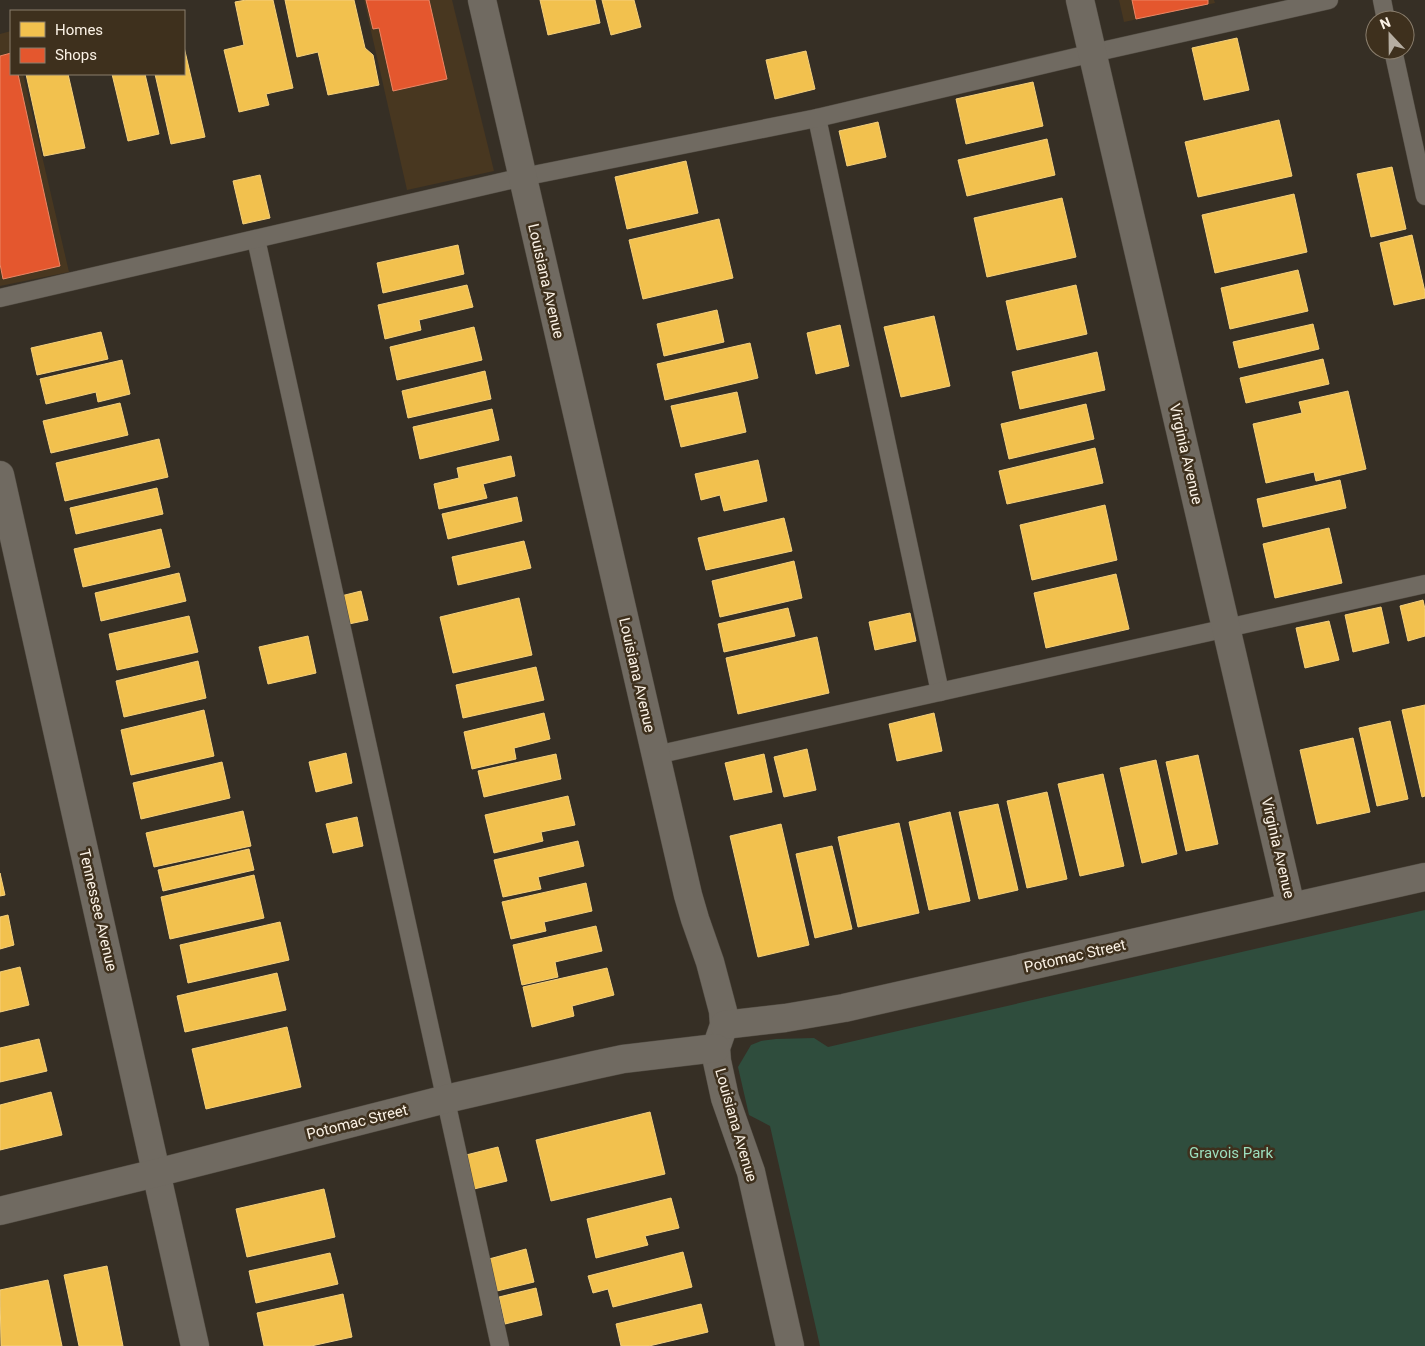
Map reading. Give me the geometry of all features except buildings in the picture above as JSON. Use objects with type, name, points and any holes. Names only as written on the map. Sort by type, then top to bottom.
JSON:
[{"type":"street","name":"Louisiana Avenue","points":[[482,0],[688,895],[710,962],[723,1011],[717,1061],[725,1098],[750,1172],[790,1346]]},
{"type":"street","name":"Virginia Avenue","points":[[1080,0],[1291,908]]},
{"type":"street","name":"Tennessee Avenue","points":[[0,475],[195,1346]]},
{"type":"street","name":"Potomac Street","points":[[0,1211],[446,1099],[623,1059],[793,1017],[844,1008],[1425,877]]},
{"type":"lane","points":[[0,298],[523,177],[817,118],[1329,0]]},
{"type":"lane","points":[[1395,60],[1425,196]]},
{"type":"lane","points":[[817,118],[940,692]]},
{"type":"lane","points":[[256,239],[500,1346]]},
{"type":"lane","points":[[656,755],[1425,584]]},
{"type":"shaded area","points":[[364,0],[452,0],[494,171],[407,190]]},
{"type":"shaded area","points":[[1119,0],[1214,0],[1215,3],[1124,22]]},
{"type":"shaded area","points":[[10,31],[10,75],[23,75],[69,272],[0,286],[0,34]]},
{"type":"green space","name":"Gravois Park","points":[[1425,910],[1425,1346],[820,1346],[770,1126],[749,1115],[738,1067],[751,1045],[761,1041],[776,1039],[814,1038],[828,1047]]}]
